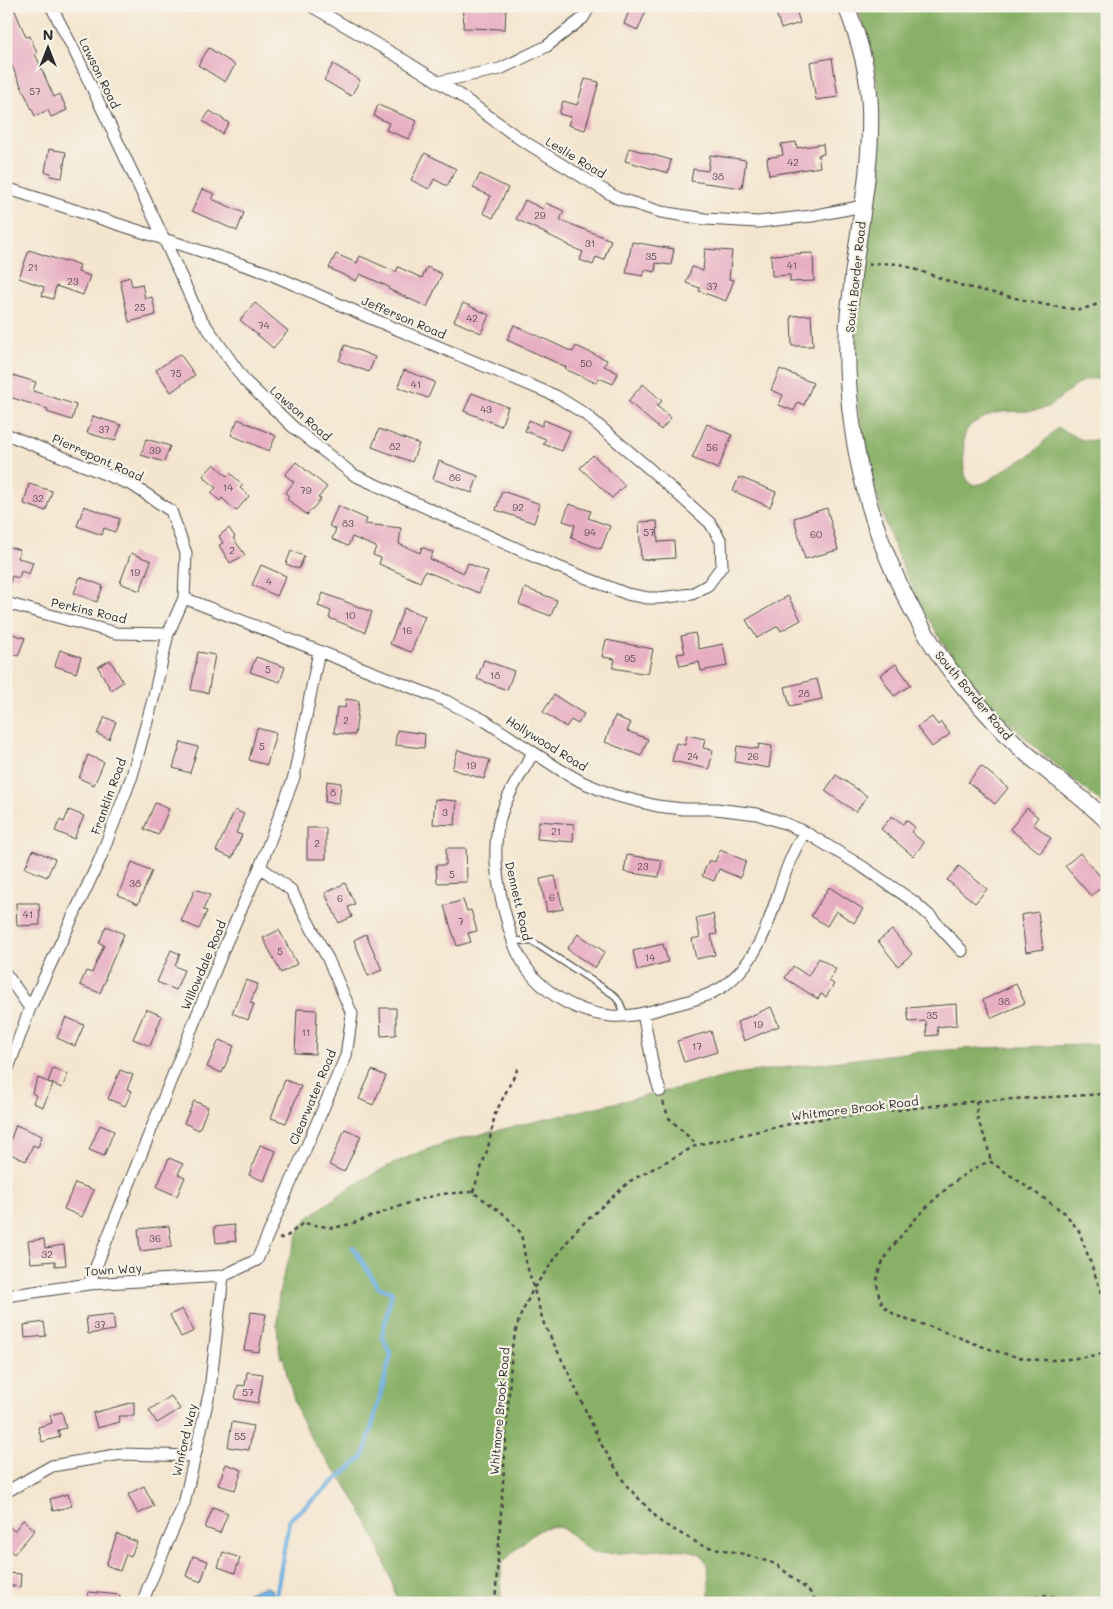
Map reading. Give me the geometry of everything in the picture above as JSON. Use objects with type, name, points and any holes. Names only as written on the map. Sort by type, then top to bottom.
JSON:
[{"type":"main road","name":"South Border Road","points":[[846,6],[865,66],[870,108],[868,158],[848,321],[848,388],[856,451],[868,504],[887,559],[909,606],[931,642],[969,692],[1015,743],[1107,822]]},
{"type":"street","name":"Lawson Road","points":[[51,6],[75,52],[199,316],[244,381],[292,427],[354,475],[550,564],[626,594],[648,598],[692,594],[708,585],[722,566]]},
{"type":"street","name":"Leslie Road","points":[[311,6],[458,94],[520,139],[617,198],[661,212],[705,219],[758,222],[812,216],[863,206]]},
{"type":"street","points":[[438,82],[500,69],[547,46],[583,18],[590,6]]},
{"type":"street","name":"Jefferson Road","points":[[6,188],[268,273],[556,396],[585,414],[710,523],[721,541],[722,566]]},
{"type":"street","name":"Pierrepont Road","points":[[6,434],[134,486],[171,511],[172,516]]},
{"type":"street","name":"Franklin Road","points":[[6,1074],[30,1008],[100,859],[132,776],[154,696],[168,634],[184,598],[186,553],[172,516]]},
{"type":"street","name":"Hollywood Road","points":[[184,598],[466,710],[582,782],[613,795],[670,808],[747,812],[776,819],[805,832],[863,867],[913,901],[931,917],[962,951]]},
{"type":"street","name":"Perkins Road","points":[[6,603],[116,633],[168,634]]},
{"type":"street","name":"Willowdale Road","points":[[89,1284],[219,960],[260,868],[294,778],[319,651]]},
{"type":"street","name":"Dennett Road","points":[[533,752],[505,805],[498,828],[496,874],[512,940],[528,970],[557,997],[568,1004],[591,1012],[611,1016],[643,1013],[716,990],[730,982],[749,961],[764,935],[795,848],[805,832]]},
{"type":"street","name":"Clearwater Road","points":[[223,1276],[257,1260],[346,1056],[352,1014],[328,959],[291,890],[260,868]]},
{"type":"street","points":[[6,974],[30,1008]]},
{"type":"street","points":[[643,1013],[654,1072],[660,1091]]},
{"type":"street","name":"Town Way","points":[[6,1296],[89,1284],[223,1276]]},
{"type":"street","name":"Winford Way","points":[[143,1603],[146,1590],[184,1504],[210,1390],[223,1276]]},
{"type":"street","points":[[6,1492],[52,1466],[121,1454],[195,1456]]},
{"type":"lane","points":[[512,940],[533,942],[614,996],[620,1003],[625,1015]]},
{"type":"path","points":[[854,267],[880,263],[900,264],[963,286],[1046,305],[1080,310],[1107,301]]},
{"type":"path","points":[[473,1192],[488,1148],[495,1114],[519,1066]]},
{"type":"path","points":[[660,1091],[669,1118],[697,1145]]},
{"type":"path","name":"Whitmore Brook Road","points":[[495,1603],[512,1347],[519,1319],[533,1289],[576,1231],[630,1181],[697,1145],[803,1121],[976,1101],[1107,1094]]},
{"type":"path","points":[[976,1101],[978,1121],[986,1140],[991,1162]]},
{"type":"path","points":[[1107,1308],[1079,1231],[1065,1213],[991,1162],[982,1163],[942,1192],[911,1224],[879,1271],[877,1287],[881,1302],[896,1316],[1008,1355],[1032,1359],[1066,1361],[1107,1353]]},
{"type":"path","points":[[264,1243],[286,1237],[303,1223],[333,1228],[351,1224],[414,1201],[441,1194],[473,1192],[505,1215],[521,1233],[526,1262],[544,1324],[601,1444],[626,1485],[662,1523],[703,1546],[744,1554],[776,1564],[810,1592],[817,1603]]},
{"type":"path","points":[[1012,1603],[1046,1596],[1083,1603]]},
{"type":"green space","points":[[857,6],[1107,6],[1107,384],[1099,379],[1082,381],[1045,408],[1032,411],[991,414],[974,423],[965,434],[964,470],[971,485],[987,482],[1030,455],[1058,428],[1085,440],[1107,437],[1107,807],[1051,761],[1015,728],[981,694],[966,675],[929,619],[912,588],[898,556],[875,491],[867,458],[857,398],[855,350],[857,318],[878,157],[879,94],[872,54]]},
{"type":"green space","points":[[1107,1043],[1107,1603],[708,1603],[708,1568],[704,1558],[697,1553],[686,1550],[671,1550],[597,1553],[584,1547],[568,1532],[556,1527],[548,1527],[536,1532],[501,1564],[501,1603],[398,1603],[390,1575],[367,1522],[348,1489],[316,1446],[301,1419],[293,1398],[283,1355],[281,1359],[277,1315],[283,1276],[300,1229],[303,1223],[313,1214],[353,1186],[383,1169],[415,1154],[448,1142],[743,1073],[904,1053]]},
{"type":"water","points":[[266,1587],[271,1589],[275,1603],[233,1603],[257,1589]]},
{"type":"building","points":[[6,6],[13,6],[26,37],[30,36],[37,53],[35,54],[54,97],[60,94],[67,110],[51,117],[48,110],[35,116],[11,64],[6,66]]},
{"type":"building","points":[[631,6],[648,6],[638,30],[624,24]]},
{"type":"building","points":[[774,6],[795,6],[800,23],[781,29]]},
{"type":"building","points":[[464,7],[506,8],[505,29],[463,28]]},
{"type":"building","points":[[209,48],[235,65],[225,82],[198,65]]},
{"type":"building","points":[[832,58],[838,97],[816,100],[810,62]]},
{"type":"building","points":[[333,64],[360,80],[351,96],[324,80]]},
{"type":"building","points":[[585,79],[599,82],[585,130],[568,125],[571,117],[559,114],[563,101],[577,105]]},
{"type":"building","points":[[378,105],[417,121],[409,139],[386,130],[389,123],[374,116]]},
{"type":"building","points":[[210,111],[229,123],[222,134],[203,121]]},
{"type":"building","points":[[796,142],[797,148],[823,144],[824,154],[818,155],[820,167],[769,175],[767,158],[783,155],[781,144]]},
{"type":"building","points":[[629,148],[671,160],[668,173],[625,161]]},
{"type":"building","points":[[49,149],[66,152],[62,178],[50,176],[51,173],[45,172]]},
{"type":"building","points":[[425,153],[456,169],[447,186],[434,179],[429,189],[411,180]]},
{"type":"building","points":[[710,155],[746,160],[742,188],[691,181],[693,169],[708,171]]},
{"type":"building","points":[[480,174],[508,188],[493,218],[483,213],[491,196],[473,188]]},
{"type":"building","points":[[202,189],[215,194],[212,199],[244,213],[237,231],[192,211]]},
{"type":"building","points":[[525,200],[543,209],[546,203],[564,211],[560,220],[611,240],[604,260],[596,257],[593,265],[580,260],[583,252],[516,219]]},
{"type":"building","points":[[632,242],[674,249],[671,265],[656,263],[655,272],[645,270],[643,276],[626,273]]},
{"type":"building","points":[[705,249],[732,251],[729,279],[734,280],[726,301],[699,291],[700,288],[686,283],[692,267],[703,271]]},
{"type":"building","points":[[29,250],[80,265],[78,272],[90,276],[83,295],[56,286],[53,299],[42,296],[44,287],[19,278]]},
{"type":"building","points":[[813,253],[814,281],[790,282],[790,275],[772,276],[771,255]]},
{"type":"building","points":[[336,254],[357,263],[360,256],[396,272],[398,267],[422,278],[427,267],[442,274],[427,307],[360,274],[356,281],[329,268]]},
{"type":"building","points":[[130,277],[132,286],[142,284],[145,299],[152,297],[156,315],[129,322],[120,280]]},
{"type":"building","points":[[255,303],[288,331],[273,348],[240,320]]},
{"type":"building","points":[[463,303],[489,315],[481,333],[454,321]]},
{"type":"building","points":[[811,315],[813,346],[792,346],[791,316]]},
{"type":"building","points":[[514,325],[573,352],[576,346],[607,360],[604,366],[618,373],[613,384],[599,378],[596,383],[507,340]]},
{"type":"building","points":[[345,345],[375,357],[369,372],[339,361]]},
{"type":"building","points":[[180,354],[195,375],[171,392],[156,370]]},
{"type":"building","points":[[780,369],[813,383],[804,405],[798,402],[794,411],[779,405],[783,395],[771,390]]},
{"type":"building","points":[[404,370],[435,382],[428,398],[398,387]]},
{"type":"building","points":[[12,375],[36,382],[33,391],[76,405],[72,420],[47,412],[48,409],[6,396]]},
{"type":"building","points":[[643,384],[662,401],[657,406],[671,418],[661,430],[628,401]]},
{"type":"building","points":[[472,393],[508,407],[501,426],[464,411]]},
{"type":"building","points":[[93,416],[121,425],[115,441],[87,433]]},
{"type":"building","points":[[238,419],[276,436],[269,451],[231,435]]},
{"type":"building","points":[[529,420],[542,426],[544,420],[570,431],[562,451],[543,444],[546,439],[525,431]]},
{"type":"building","points":[[707,424],[732,435],[718,469],[692,458]]},
{"type":"building","points":[[379,429],[419,444],[412,462],[372,447]]},
{"type":"building","points":[[146,439],[170,446],[164,462],[141,455]]},
{"type":"building","points":[[593,455],[625,485],[612,498],[580,468]]},
{"type":"building","points":[[439,461],[478,476],[472,493],[433,479]]},
{"type":"building","points":[[296,462],[327,487],[318,498],[321,499],[307,515],[287,499],[289,496],[285,493],[294,482],[285,475]]},
{"type":"building","points":[[214,464],[227,476],[230,473],[243,485],[240,488],[249,496],[236,511],[222,498],[220,501],[211,493],[216,488],[203,476]]},
{"type":"building","points":[[739,477],[776,492],[770,507],[733,491]]},
{"type":"building","points":[[29,484],[52,491],[46,511],[24,504]]},
{"type":"building","points":[[502,491],[540,504],[534,523],[496,510]]},
{"type":"building","points":[[569,504],[591,511],[588,518],[610,526],[601,549],[571,538],[575,525],[563,521]]},
{"type":"building","points":[[84,506],[120,519],[115,532],[104,528],[102,535],[77,526]]},
{"type":"building","points":[[338,506],[367,519],[365,524],[401,528],[399,544],[420,553],[422,547],[433,552],[430,559],[464,573],[468,563],[488,572],[479,593],[425,571],[420,582],[379,564],[381,558],[373,555],[376,547],[352,537],[348,546],[332,539],[336,529],[329,526]]},
{"type":"building","points":[[827,508],[838,550],[805,559],[794,518]]},
{"type":"building","points":[[657,521],[658,542],[674,541],[675,558],[641,560],[639,522]]},
{"type":"building","points":[[229,528],[235,537],[233,538],[245,555],[230,563],[219,545],[223,543],[219,536]]},
{"type":"building","points":[[6,546],[20,550],[18,558],[33,562],[29,574],[21,571],[19,578],[12,576],[9,586],[6,586]]},
{"type":"building","points":[[291,551],[304,556],[299,569],[286,564]]},
{"type":"building","points":[[131,553],[151,561],[140,591],[120,583]]},
{"type":"building","points":[[261,565],[286,576],[277,596],[252,585]]},
{"type":"building","points":[[80,577],[103,586],[97,602],[74,593]]},
{"type":"building","points":[[525,588],[557,600],[551,616],[519,604]]},
{"type":"building","points":[[323,593],[372,612],[365,632],[329,618],[331,611],[318,606]]},
{"type":"building","points":[[788,596],[801,620],[781,631],[778,626],[757,638],[746,620]]},
{"type":"building","points":[[404,608],[425,616],[411,652],[390,644]]},
{"type":"building","points":[[6,632],[25,638],[18,656],[6,652]]},
{"type":"building","points":[[695,633],[699,649],[723,644],[727,666],[701,671],[699,662],[680,666],[677,654],[685,653],[681,636]]},
{"type":"building","points":[[606,640],[653,649],[648,674],[613,668],[615,659],[602,657]]},
{"type":"building","points":[[60,650],[81,657],[76,673],[55,666]]},
{"type":"building","points":[[198,652],[215,655],[208,693],[191,690]]},
{"type":"building","points":[[256,657],[285,667],[280,682],[250,672]]},
{"type":"building","points":[[110,660],[123,682],[111,690],[98,667]]},
{"type":"building","points":[[484,660],[514,671],[507,690],[477,679]]},
{"type":"building","points":[[896,664],[911,685],[894,696],[880,675]]},
{"type":"building","points":[[817,679],[822,699],[790,706],[785,687]]},
{"type":"building","points":[[554,695],[584,714],[578,724],[571,720],[566,727],[543,712]]},
{"type":"building","points":[[346,699],[359,701],[355,735],[334,733],[337,707],[345,708]]},
{"type":"building","points":[[615,716],[631,723],[627,731],[648,739],[641,756],[605,742]]},
{"type":"building","points":[[105,717],[116,722],[109,739],[97,734]]},
{"type":"building","points":[[932,717],[938,725],[941,722],[950,734],[932,747],[917,727]]},
{"type":"building","points":[[257,728],[276,733],[267,765],[249,760]]},
{"type":"building","points":[[397,730],[425,734],[424,748],[395,745]]},
{"type":"building","points":[[687,735],[705,739],[703,748],[713,750],[709,769],[672,761],[676,743],[685,745]]},
{"type":"building","points":[[181,742],[198,747],[190,773],[173,768]]},
{"type":"building","points":[[759,744],[772,746],[769,768],[735,762],[737,746],[758,749]]},
{"type":"building","points":[[458,750],[490,760],[484,779],[452,769]]},
{"type":"building","points":[[88,755],[104,762],[94,785],[79,778]]},
{"type":"building","points":[[981,766],[1008,788],[995,804],[968,782]]},
{"type":"building","points":[[836,775],[867,796],[856,812],[825,791]]},
{"type":"building","points":[[327,781],[341,783],[339,803],[325,802]]},
{"type":"building","points":[[435,799],[457,801],[455,825],[433,824]]},
{"type":"building","points":[[155,803],[169,809],[158,835],[144,829]]},
{"type":"building","points":[[1027,808],[1038,817],[1033,824],[1051,838],[1040,853],[1010,829]]},
{"type":"building","points":[[69,810],[84,816],[74,839],[55,831],[60,820],[64,822]]},
{"type":"building","points":[[235,810],[244,814],[236,833],[242,835],[232,858],[216,851]]},
{"type":"building","points":[[892,816],[903,824],[906,820],[915,827],[911,832],[924,843],[913,856],[881,829]]},
{"type":"building","points":[[539,821],[574,824],[573,842],[537,839]]},
{"type":"building","points":[[307,828],[326,828],[326,859],[307,859]]},
{"type":"building","points":[[446,848],[466,848],[467,882],[437,883],[436,865],[446,865]]},
{"type":"building","points":[[33,850],[55,859],[47,877],[25,868]]},
{"type":"building","points":[[720,850],[746,861],[740,878],[719,869],[714,881],[702,876],[709,860],[715,862]]},
{"type":"building","points":[[1080,853],[1106,883],[1091,896],[1065,866]]},
{"type":"building","points":[[627,855],[662,860],[659,877],[624,872]]},
{"type":"building","points":[[132,862],[152,871],[138,904],[118,895]]},
{"type":"building","points":[[959,866],[987,889],[975,903],[947,880]]},
{"type":"building","points":[[555,876],[563,909],[547,912],[540,879]]},
{"type":"building","points":[[345,883],[355,904],[348,907],[352,917],[339,923],[325,893]]},
{"type":"building","points":[[829,887],[863,909],[854,923],[836,911],[827,926],[811,916]]},
{"type":"building","points":[[195,889],[210,895],[203,910],[207,911],[199,929],[181,921]]},
{"type":"building","points":[[463,900],[467,911],[471,910],[477,931],[468,933],[471,942],[457,946],[444,906]]},
{"type":"building","points":[[16,903],[39,903],[40,925],[17,926]]},
{"type":"building","points":[[1038,912],[1043,949],[1026,952],[1021,915]]},
{"type":"building","points":[[713,914],[717,934],[711,935],[715,955],[696,959],[692,939],[700,937],[696,918]]},
{"type":"building","points":[[106,926],[124,934],[100,993],[80,985],[86,971],[92,973],[104,945],[99,943]]},
{"type":"building","points":[[279,930],[297,964],[281,973],[263,938]]},
{"type":"building","points":[[892,930],[912,954],[898,966],[878,941]]},
{"type":"building","points":[[366,934],[382,970],[368,976],[354,940]]},
{"type":"building","points":[[578,934],[605,952],[595,968],[567,949]]},
{"type":"building","points":[[663,944],[668,962],[637,970],[633,951]]},
{"type":"building","points":[[171,950],[180,954],[175,966],[184,970],[176,990],[157,982]]},
{"type":"building","points":[[819,958],[836,969],[829,981],[834,984],[826,997],[821,994],[818,999],[785,978],[793,966],[808,976]]},
{"type":"building","points":[[246,980],[258,984],[250,1003],[254,1004],[248,1020],[232,1013]]},
{"type":"building","points":[[1016,984],[1025,1003],[992,1018],[983,1000]]},
{"type":"building","points":[[956,1004],[957,1025],[937,1027],[938,1035],[927,1036],[926,1021],[909,1022],[907,1008]]},
{"type":"building","points":[[771,1007],[779,1026],[744,1041],[737,1022]]},
{"type":"building","points":[[380,1008],[396,1008],[396,1035],[381,1036]]},
{"type":"building","points":[[146,1009],[162,1016],[150,1046],[133,1039]]},
{"type":"building","points":[[297,1009],[317,1010],[315,1054],[295,1053]]},
{"type":"building","points":[[66,1017],[84,1025],[75,1046],[57,1038]]},
{"type":"building","points":[[711,1031],[717,1052],[684,1062],[677,1041]]},
{"type":"building","points":[[219,1040],[234,1046],[222,1073],[207,1067]]},
{"type":"building","points":[[53,1068],[68,1074],[62,1088],[48,1082]]},
{"type":"building","points":[[120,1070],[133,1075],[127,1089],[132,1091],[125,1106],[108,1099]]},
{"type":"building","points":[[372,1070],[386,1076],[373,1105],[359,1099]]},
{"type":"building","points":[[38,1078],[53,1084],[43,1107],[33,1103],[36,1095],[32,1093]]},
{"type":"building","points":[[285,1080],[301,1086],[286,1123],[271,1118]]},
{"type":"building","points":[[194,1101],[208,1107],[199,1130],[184,1123]]},
{"type":"building","points":[[16,1125],[42,1136],[38,1147],[33,1145],[26,1161],[6,1152]]},
{"type":"building","points":[[100,1125],[114,1131],[104,1156],[89,1150]]},
{"type":"building","points":[[345,1129],[361,1136],[344,1172],[329,1165]]},
{"type":"building","points":[[260,1145],[276,1151],[264,1181],[249,1175]]},
{"type":"building","points":[[169,1158],[183,1164],[178,1174],[185,1177],[177,1196],[157,1187]]},
{"type":"building","points":[[75,1183],[94,1190],[82,1217],[64,1209]]},
{"type":"building","points":[[234,1225],[236,1241],[216,1243],[214,1227]]},
{"type":"building","points":[[169,1226],[172,1247],[140,1251],[138,1229]]},
{"type":"building","points":[[44,1239],[45,1248],[64,1245],[66,1265],[55,1266],[55,1261],[31,1263],[28,1241]]},
{"type":"building","points":[[182,1309],[194,1331],[181,1337],[170,1315]]},
{"type":"building","points":[[251,1312],[266,1314],[259,1352],[244,1350]]},
{"type":"building","points":[[113,1314],[115,1330],[88,1334],[86,1317]]},
{"type":"building","points":[[44,1322],[46,1336],[25,1338],[24,1325]]},
{"type":"building","points":[[247,1372],[263,1374],[258,1403],[235,1399],[238,1385],[245,1386]]},
{"type":"building","points":[[171,1396],[180,1409],[157,1423],[149,1410]]},
{"type":"building","points":[[134,1402],[134,1416],[118,1416],[120,1422],[97,1428],[93,1413]]},
{"type":"building","points":[[62,1412],[66,1428],[58,1430],[60,1437],[42,1442],[38,1427],[52,1423],[50,1415]]},
{"type":"building","points":[[232,1422],[253,1426],[249,1450],[228,1447]]},
{"type":"building","points":[[226,1464],[242,1470],[235,1490],[218,1485]]},
{"type":"building","points":[[144,1486],[154,1506],[138,1514],[128,1494]]},
{"type":"building","points":[[68,1494],[72,1506],[53,1511],[50,1499]]},
{"type":"building","points":[[213,1507],[228,1513],[220,1533],[205,1528]]},
{"type":"building","points":[[23,1520],[35,1530],[14,1554],[6,1547],[6,1524],[14,1531]]},
{"type":"building","points":[[117,1534],[137,1542],[131,1556],[126,1554],[120,1571],[106,1565]]},
{"type":"building","points":[[223,1552],[240,1558],[235,1573],[218,1567]]},
{"type":"building","points":[[193,1556],[208,1561],[201,1582],[186,1576]]},
{"type":"building","points":[[6,1573],[21,1574],[20,1587],[6,1585]]},
{"type":"building","points":[[88,1592],[120,1595],[119,1603],[87,1603]]},
{"type":"waterway","points":[[275,1603],[289,1520],[364,1456],[391,1355],[382,1336],[392,1292],[378,1287],[353,1247]]}]
